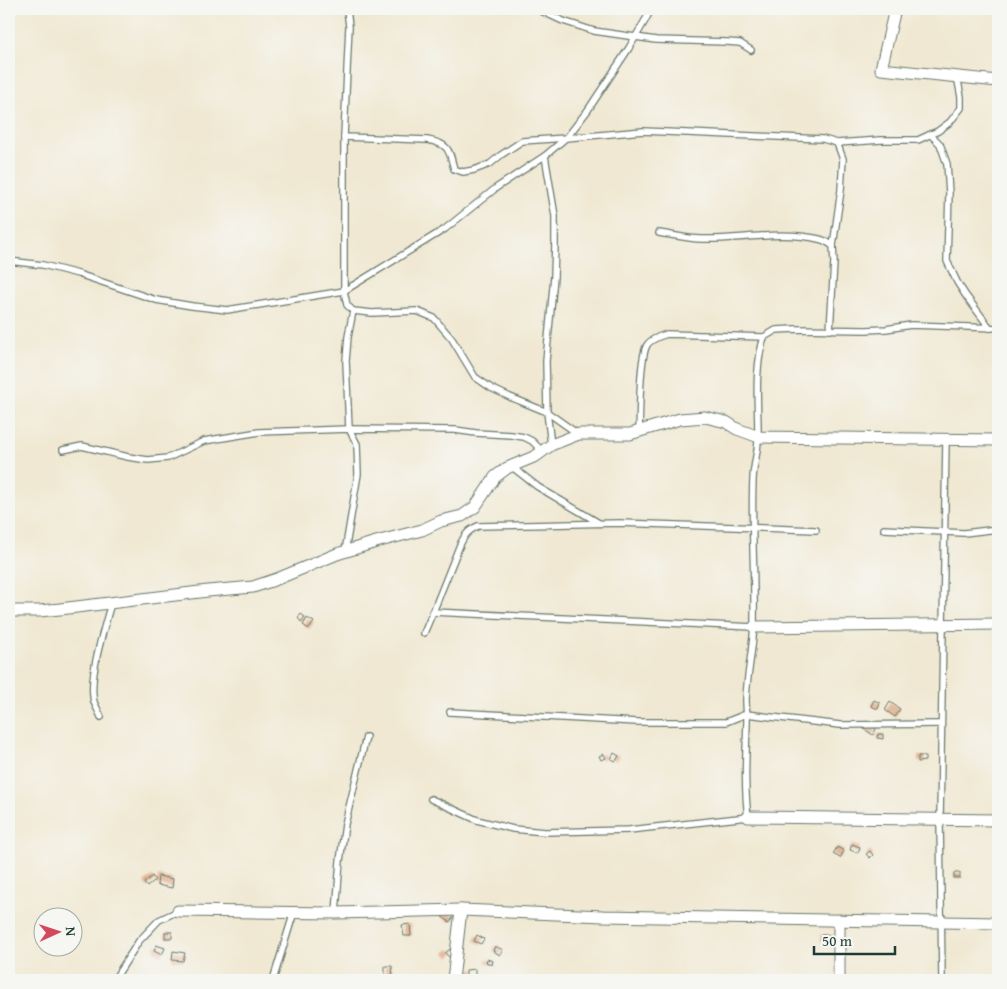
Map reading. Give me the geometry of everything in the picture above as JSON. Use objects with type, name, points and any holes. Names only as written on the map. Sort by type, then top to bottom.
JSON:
[{"type":"street","points":[[895,9],[881,68],[998,81]]},
{"type":"street","points":[[9,611],[46,610],[253,587],[345,552],[422,530],[441,521],[462,516],[475,508],[495,477],[506,468],[536,456],[547,448],[579,434],[630,434],[680,419],[705,417],[726,422],[737,429],[758,437],[998,440]]},
{"type":"street","points":[[754,627],[998,624]]},
{"type":"street","points":[[748,817],[998,820]]},
{"type":"street","points":[[453,980],[461,910]]},
{"type":"street","points":[[178,911],[336,913],[461,910],[603,916],[998,923]]},
{"type":"street","points":[[839,920],[839,980]]},
{"type":"lane","points":[[347,9],[349,26],[344,138],[344,291],[347,305],[353,311],[372,313],[417,311],[434,318],[452,339],[475,377],[491,388],[547,412],[579,434]]},
{"type":"lane","points":[[537,9],[563,21],[594,31],[656,40],[740,43],[751,50]]},
{"type":"lane","points":[[9,261],[43,265],[78,274],[156,300],[227,310],[344,291],[445,229],[496,188],[545,156],[566,138],[588,110],[636,37],[651,9]]},
{"type":"lane","points":[[344,138],[439,142],[447,148],[454,169],[463,172],[490,164],[522,141],[643,132],[823,139],[837,143],[918,140],[938,131],[950,122],[961,108],[957,76]]},
{"type":"lane","points":[[930,134],[940,144],[947,164],[950,193],[947,261],[957,282],[990,328]]},
{"type":"lane","points":[[830,330],[834,262],[833,246],[841,190],[843,159],[837,143]]},
{"type":"lane","points":[[63,450],[82,446],[128,458],[148,460],[168,458],[204,441],[251,433],[315,429],[456,430],[524,437],[547,448],[546,361],[554,277],[555,216],[545,156]]},
{"type":"lane","points":[[659,233],[701,239],[801,236],[821,239],[833,246]]},
{"type":"lane","points":[[345,552],[358,474],[357,444],[349,429],[346,361],[353,311]]},
{"type":"lane","points":[[639,431],[642,358],[647,344],[667,334],[764,337],[776,330],[886,329],[911,325],[998,328]]},
{"type":"lane","points":[[431,799],[477,820],[512,829],[545,832],[630,830],[748,817],[745,785],[746,701],[754,627],[753,478],[758,437],[758,362],[764,337]]},
{"type":"lane","points":[[942,980],[940,819],[946,440]]},
{"type":"lane","points":[[511,466],[538,487],[601,524]]},
{"type":"lane","points":[[462,516],[469,530]]},
{"type":"lane","points":[[424,634],[464,537],[469,530],[478,526],[601,524],[816,530]]},
{"type":"lane","points":[[884,529],[964,533],[998,529]]},
{"type":"lane","points":[[101,717],[94,702],[93,682],[97,656],[111,603]]},
{"type":"lane","points":[[432,612],[754,627]]},
{"type":"lane","points":[[450,712],[637,722],[726,722],[746,714],[840,725],[941,724]]},
{"type":"lane","points":[[336,913],[345,824],[366,737]]},
{"type":"lane","points":[[114,980],[139,941],[159,920],[178,911]]},
{"type":"lane","points":[[273,980],[294,912]]},
{"type":"building","points":[[301,614],[305,617],[301,622],[298,618]]},
{"type":"building","points":[[307,618],[314,622],[309,629],[303,625]]},
{"type":"building","points":[[874,700],[880,703],[878,709],[871,706]]},
{"type":"building","points":[[890,702],[900,709],[895,717],[885,710]]},
{"type":"building","points":[[867,723],[876,729],[873,735],[864,729]]},
{"type":"building","points":[[878,734],[883,734],[883,739],[877,738]]},
{"type":"building","points":[[614,753],[619,756],[616,761],[611,759]]},
{"type":"building","points":[[604,754],[606,758],[601,760],[599,756]]},
{"type":"building","points":[[918,756],[925,756],[925,761],[918,762]]},
{"type":"building","points":[[852,844],[860,847],[858,853],[850,850]]},
{"type":"building","points":[[837,847],[844,851],[840,858],[833,854]]},
{"type":"building","points":[[870,851],[873,855],[870,858],[866,854]]},
{"type":"building","points":[[954,873],[960,873],[960,878],[954,878]]},
{"type":"building","points":[[152,876],[155,880],[147,887],[144,883]]},
{"type":"building","points":[[158,876],[173,879],[172,888],[157,885]]},
{"type":"building","points":[[445,911],[454,916],[450,922],[442,917]]},
{"type":"building","points":[[410,924],[411,936],[404,936],[402,925]]},
{"type":"building","points":[[165,932],[172,932],[172,938],[165,938]]},
{"type":"building","points":[[477,935],[484,939],[481,944],[474,941]]},
{"type":"building","points":[[821,935],[832,935],[832,942],[821,941]]},
{"type":"building","points":[[156,945],[165,948],[162,955],[154,951]]},
{"type":"building","points":[[495,946],[503,950],[500,955],[493,951]]},
{"type":"building","points":[[450,949],[454,953],[450,958],[445,953]]},
{"type":"building","points":[[173,951],[185,953],[183,961],[172,960]]},
{"type":"building","points":[[487,959],[493,961],[492,965],[486,962]]},
{"type":"building","points":[[385,966],[392,966],[393,978],[385,979]]},
{"type":"building","points":[[475,969],[475,976],[466,977],[466,970]]}]
